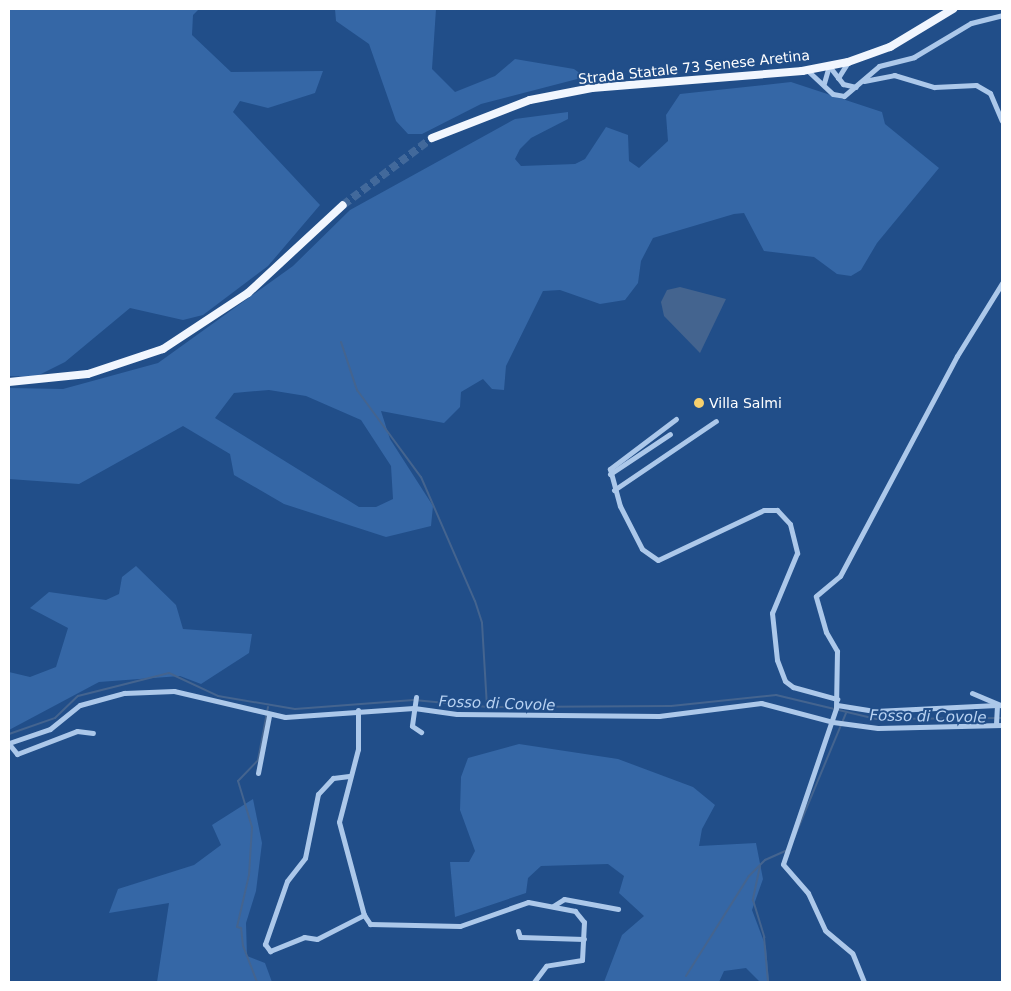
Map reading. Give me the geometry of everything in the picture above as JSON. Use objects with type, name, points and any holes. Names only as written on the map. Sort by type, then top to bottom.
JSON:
[{"type":"main road","name":"Strada Statale 73 Senese Aretina","points":[[432,138],[530,100],[592,88],[807,70],[848,62],[890,47],[953,9]]},
{"type":"main road","points":[[9,382],[88,374],[163,349],[248,293],[343,205]]},
{"type":"street","points":[[807,70],[839,96],[856,87],[880,66],[914,57],[971,23],[1002,15]]},
{"type":"street","points":[[838,78],[848,62]]},
{"type":"street","points":[[829,66],[838,78],[856,87]]},
{"type":"street","points":[[824,83],[829,66]]},
{"type":"street","points":[[864,81],[894,75],[934,87],[976,85],[990,93],[1002,121]]},
{"type":"street","points":[[864,982],[852,953],[825,930],[808,893],[783,864],[788,840],[809,797],[834,721],[837,704],[837,652],[826,632],[816,596],[840,576],[957,356],[1002,283]]},
{"type":"street","points":[[610,474],[624,455],[676,419]]},
{"type":"street","points":[[614,490],[716,421]]},
{"type":"street","points":[[610,474],[670,434]]},
{"type":"street","points":[[610,474],[614,490],[642,549],[658,560],[764,510],[777,510],[783,515],[797,553],[772,613],[777,660],[782,675],[793,687],[837,704],[875,711],[1000,706]]},
{"type":"street","points":[[93,732],[78,730],[17,754],[9,744],[50,729],[80,705],[124,693],[181,692],[270,716],[415,706],[457,714],[659,716],[761,703],[852,725],[998,721],[1000,706]]},
{"type":"street","points":[[972,693],[1000,706]]},
{"type":"street","points":[[416,696],[412,726],[421,732]]},
{"type":"street","points":[[358,710],[358,748],[349,776],[340,822],[364,916],[370,924],[460,926],[528,902],[575,911],[584,922],[586,950],[579,963],[546,966],[534,982]]},
{"type":"street","points":[[258,772],[270,716]]},
{"type":"street","points":[[349,776],[333,778],[318,794],[305,858],[286,881],[265,944],[270,952],[304,937],[318,939],[364,916]]},
{"type":"street","points":[[553,906],[564,899],[618,909]]},
{"type":"street","points":[[518,931],[520,937],[584,938]]},
{"type":"shaded area","points":[[9,9],[199,9],[193,15],[192,35],[231,72],[323,71],[315,93],[268,108],[240,101],[233,112],[320,205],[268,266],[203,315],[183,320],[130,308],[65,362],[35,377],[9,376]]},
{"type":"shaded area","points":[[335,9],[436,9],[432,69],[455,92],[495,76],[515,59],[574,69],[585,77],[481,104],[422,134],[408,134],[396,121],[369,44],[336,21]]},
{"type":"shaded area","points":[[791,82],[882,112],[885,124],[939,168],[877,243],[861,270],[851,276],[837,274],[814,257],[764,251],[744,213],[734,214],[653,238],[641,261],[638,283],[625,300],[600,304],[560,290],[543,291],[506,366],[504,390],[492,389],[483,379],[461,392],[460,407],[444,423],[381,411],[390,439],[433,506],[431,526],[386,537],[284,504],[234,475],[230,454],[183,426],[79,484],[9,479],[9,388],[63,389],[158,363],[293,266],[350,210],[515,119],[568,112],[568,119],[531,138],[520,149],[515,159],[521,166],[575,164],[585,159],[606,127],[628,135],[629,161],[639,168],[668,141],[666,115],[680,94]],"holes":[[[269,390],[306,396],[361,420],[391,466],[393,499],[376,507],[359,507],[215,418],[234,393]]]},
{"type":"shaded area","points":[[680,287],[726,299],[700,353],[664,316],[661,302],[667,290]]},
{"type":"shaded area","points":[[136,566],[176,605],[183,629],[252,634],[249,653],[201,684],[180,676],[99,682],[9,730],[9,672],[30,677],[56,667],[68,628],[30,608],[49,592],[106,600],[119,594],[122,577]]},
{"type":"shaded area","points":[[519,744],[618,759],[693,787],[715,805],[702,829],[699,846],[756,843],[763,879],[752,910],[766,947],[769,982],[760,982],[746,968],[724,971],[719,982],[604,982],[622,935],[644,916],[619,893],[624,876],[608,864],[541,866],[528,878],[526,893],[455,917],[450,862],[469,862],[475,851],[460,810],[461,777],[468,758]]},
{"type":"shaded area","points":[[253,799],[262,843],[256,891],[246,923],[247,956],[265,963],[272,982],[157,982],[169,903],[109,913],[118,889],[194,865],[221,845],[212,825]]},
{"type":"waterway","points":[[341,342],[357,390],[421,477],[475,601],[482,623],[487,706]]},
{"type":"waterway","name":"Fosso di Covole","points":[[9,734],[55,718],[78,696],[169,673],[218,696],[295,709],[414,700],[488,707],[671,706],[776,695],[876,719],[1002,718]]},
{"type":"waterway","points":[[257,982],[243,946],[241,928],[237,927],[249,875],[252,827],[238,781],[258,760],[268,707]]},
{"type":"waterway","points":[[794,838],[846,713]]},
{"type":"waterway","points":[[686,976],[749,876],[765,860],[787,850]]},
{"type":"waterway","points":[[760,866],[753,900],[764,937],[768,982]]},
{"type":"tunnel","points":[[343,205],[432,138]]},
{"type":"place","name":"Villa Salmi","points":[[699,403]]}]
